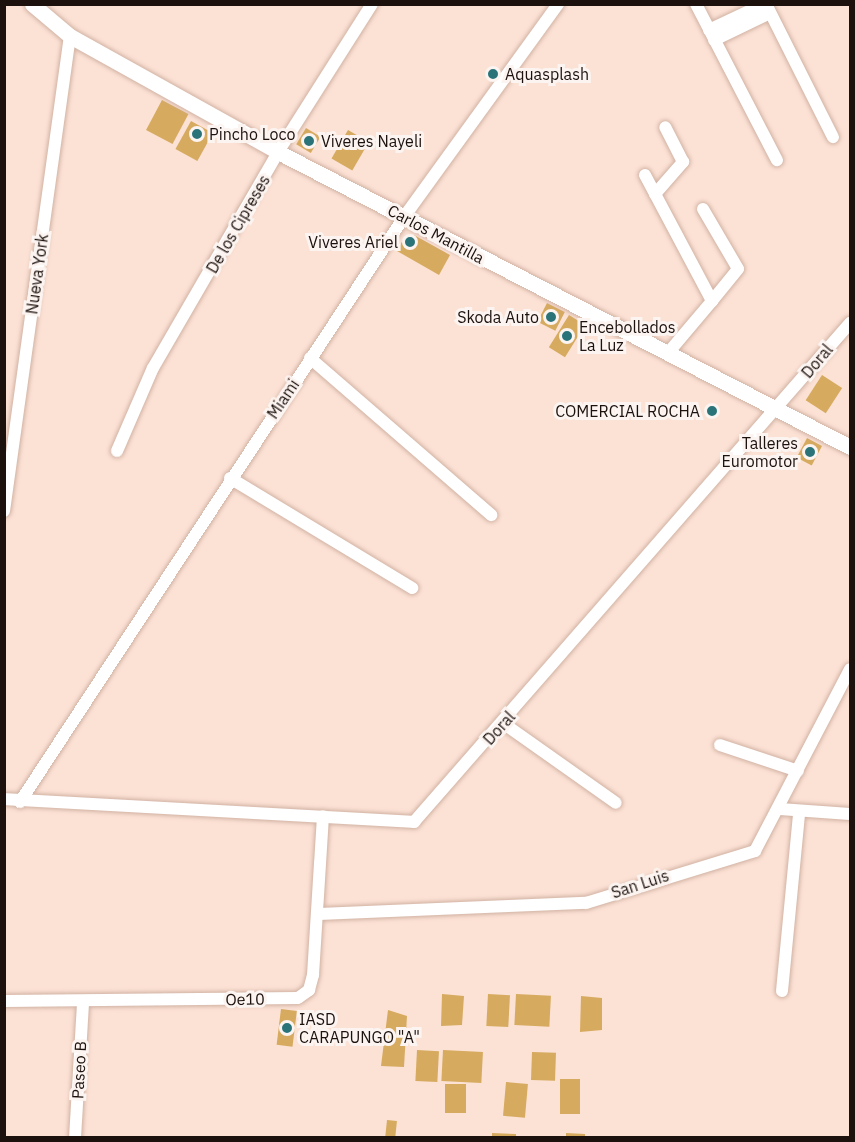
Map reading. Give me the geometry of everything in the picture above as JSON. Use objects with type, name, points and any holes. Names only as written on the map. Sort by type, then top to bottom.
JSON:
[{"type":"street","name":"Carlos Mantilla","points":[[32,4],[70,36],[278,152],[850,447]]},
{"type":"street","name":"De los Cipreses","points":[[117,451],[153,368],[278,152],[372,4]]},
{"type":"street","name":"Miami","points":[[20,802],[230,478],[404,217],[558,4]]},
{"type":"street","points":[[696,4],[777,160]]},
{"type":"street","points":[[712,35],[767,7],[832,137]]},
{"type":"street","name":"Nueva York","points":[[4,511],[70,36]]},
{"type":"street","points":[[655,194],[683,162],[665,127]]},
{"type":"street","points":[[645,175],[712,301]]},
{"type":"street","points":[[668,353],[738,269],[703,209]]},
{"type":"street","name":"Doral","points":[[4,800],[414,822],[503,723],[850,323]]},
{"type":"street","points":[[310,358],[491,515]]},
{"type":"street","points":[[230,478],[412,588]]},
{"type":"street","name":"San Luis","points":[[319,914],[586,903],[754,851],[780,809],[850,669]]},
{"type":"street","points":[[503,723],[616,803]]},
{"type":"street","points":[[720,745],[798,771]]},
{"type":"street","points":[[780,809],[799,813],[850,814]]},
{"type":"street","points":[[782,991],[799,813]]},
{"type":"street","name":"Oe10","points":[[4,1001],[83,1002],[298,998],[309,990],[313,975],[319,914],[323,816]]},
{"type":"street","name":"Paseo B","points":[[75,1137],[83,1002]]},
{"type":"building","points":[[162,100],[188,114],[173,144],[146,130]]},
{"type":"building","points":[[191,121],[213,133],[197,161],[175,149]]},
{"type":"building","name":"Viveres Nayeli","points":[[306,128],[321,137],[311,153],[296,144]]},
{"type":"building","points":[[348,130],[369,142],[352,171],[332,159]]},
{"type":"building","points":[[414,235],[450,255],[439,275],[397,251],[405,236]]},
{"type":"building","name":"Skoda Auto","points":[[547,303],[565,312],[555,331],[537,322]]},
{"type":"building","name":"Encebollados La Luz","points":[[569,315],[585,325],[565,357],[549,347]]},
{"type":"building","points":[[822,375],[842,388],[826,413],[806,400]]},
{"type":"building","name":"Talleres Euromotor","points":[[807,438],[822,446],[812,465],[797,457]]},
{"type":"building","points":[[442,994],[464,996],[462,1025],[441,1026]]},
{"type":"building","points":[[488,994],[510,995],[508,1027],[486,1026]]},
{"type":"building","points":[[516,994],[551,996],[549,1027],[514,1025]]},
{"type":"building","points":[[581,996],[602,998],[602,1030],[580,1032]]},
{"type":"building","name":"IASD CARAPUNGO \"A\"","points":[[281,1009],[297,1011],[292,1047],[277,1045]]},
{"type":"building","points":[[388,1010],[407,1016],[404,1067],[381,1066]]},
{"type":"building","points":[[417,1050],[439,1051],[437,1082],[415,1081]]},
{"type":"building","points":[[443,1050],[483,1052],[481,1083],[441,1081]]},
{"type":"building","points":[[532,1052],[556,1053],[555,1081],[531,1080]]},
{"type":"building","points":[[560,1079],[580,1079],[580,1114],[560,1114]]},
{"type":"building","points":[[506,1082],[528,1084],[525,1118],[503,1116]]},
{"type":"building","points":[[445,1084],[466,1084],[466,1113],[445,1113]]},
{"type":"building","points":[[387,1120],[397,1121],[395,1138],[385,1138]]},
{"type":"building","points":[[492,1133],[516,1134],[516,1138],[492,1138]]},
{"type":"building","points":[[566,1133],[585,1134],[585,1138],[566,1138]]},
{"type":"place","name":"Aquasplash","points":[[493,74]]},
{"type":"place","name":"Pincho Loco","points":[[197,134]]},
{"type":"place","name":"Viveres Nayeli","points":[[309,141]]},
{"type":"place","name":"Viveres Ariel","points":[[410,242]]},
{"type":"place","name":"Skoda Auto","points":[[551,317]]},
{"type":"place","name":"Encebollados La Luz","points":[[567,336]]},
{"type":"place","name":"COMERCIAL ROCHA","points":[[712,411]]},
{"type":"place","name":"Talleres Euromotor","points":[[810,452]]},
{"type":"place","name":"IASD CARAPUNGO \"A\"","points":[[287,1028]]}]
